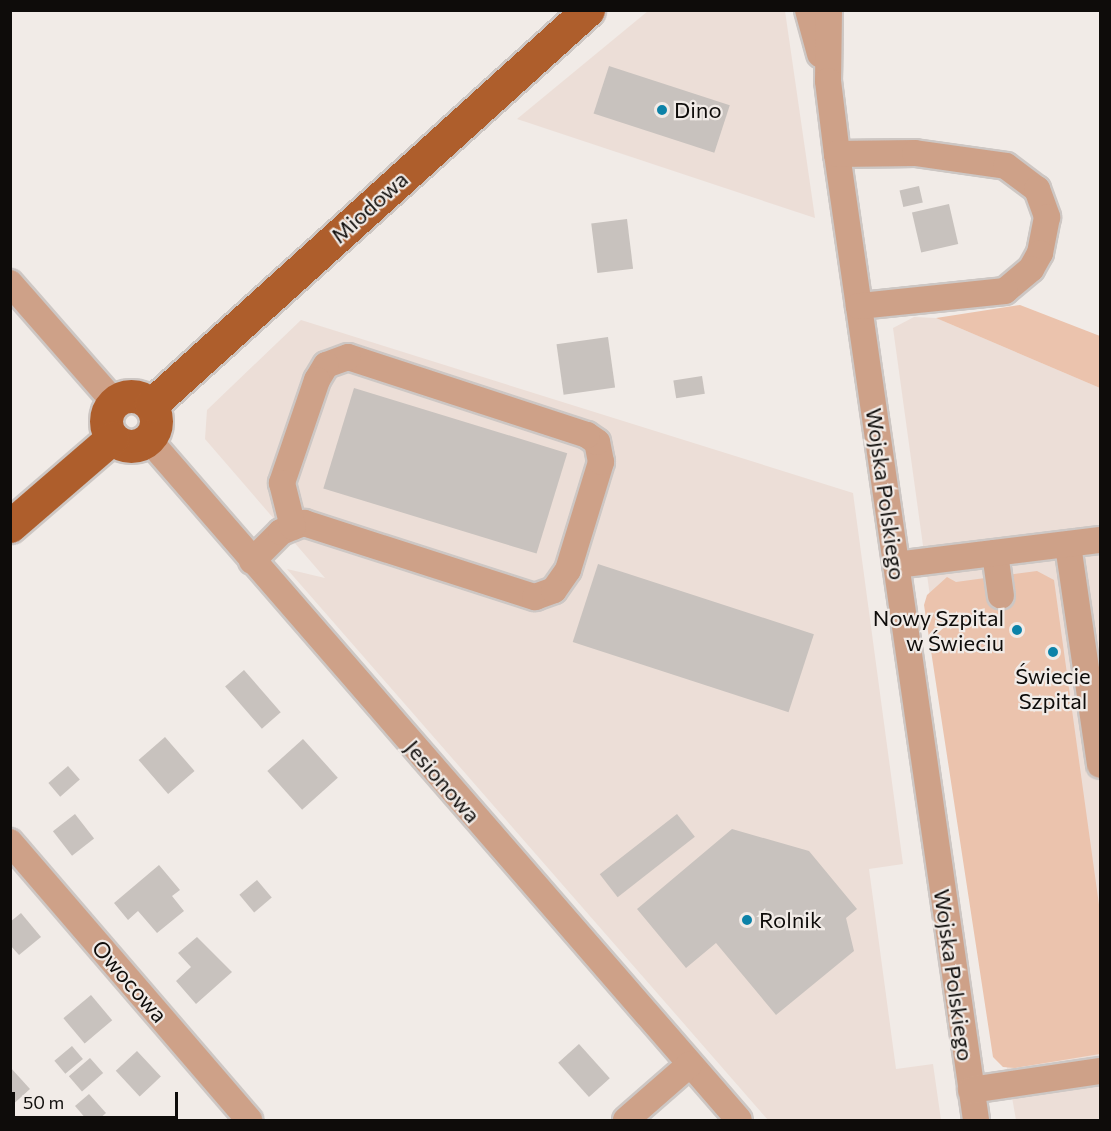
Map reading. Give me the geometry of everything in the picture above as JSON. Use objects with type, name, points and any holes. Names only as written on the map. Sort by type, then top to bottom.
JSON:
[{"type":"main road","name":"Miodowa","points":[[150,405],[588,10]]},
{"type":"main road","points":[[133,396],[150,405],[157,423],[149,440],[130,447],[112,438],[106,420],[114,402],[133,396]]},
{"type":"main road","points":[[10,526],[112,438]]},
{"type":"street","name":"Wojska Polskiego","points":[[808,10],[828,81]]},
{"type":"street","name":"Wojska Polskiego","points":[[829,10],[828,81],[837,153],[976,1120]]},
{"type":"street","points":[[837,153],[915,153],[1006,166],[1036,189],[1047,217],[1040,253],[1031,269],[1005,291],[859,306]]},
{"type":"street","points":[[10,283],[114,402]]},
{"type":"street","points":[[252,561],[280,532],[304,523],[535,597],[554,590],[568,570],[601,462],[597,442],[587,435],[348,357],[326,364],[317,380],[282,483],[293,527]]},
{"type":"street","name":"Jesionowa","points":[[149,440],[739,1120]]},
{"type":"street","points":[[896,565],[1101,540]]},
{"type":"street","points":[[1068,545],[1101,765]]},
{"type":"street","points":[[995,553],[1000,596]]},
{"type":"street","name":"Owocowa","points":[[10,842],[249,1120]]},
{"type":"street","points":[[626,1120],[689,1065]]},
{"type":"street","points":[[971,1090],[1101,1071]]},
{"type":"shaded area","points":[[648,11],[785,11],[815,218],[517,119]]},
{"type":"shaded area","points":[[1020,305],[1100,336],[1100,388],[936,318]]},
{"type":"shaded area","name":"Nowy Szpital w Świeciu","points":[[914,317],[936,318],[1100,388],[1100,1120],[1016,1120],[952,756],[893,328]]},
{"type":"shaded area","points":[[301,320],[853,493],[903,864],[869,869],[896,1069],[933,1064],[941,1120],[768,1120],[287,569],[325,578],[205,439],[207,410]]},
{"type":"shaded area","points":[[1037,571],[1054,580],[1100,912],[1100,1054],[1015,1068],[1003,1067],[993,1057],[924,605],[927,595],[947,577],[956,582]]},
{"type":"building","name":"Dino","points":[[609,66],[730,105],[714,153],[594,114]]},
{"type":"building","points":[[919,186],[923,203],[903,207],[900,190]]},
{"type":"building","points":[[949,204],[958,244],[921,252],[912,213]]},
{"type":"building","points":[[627,219],[633,269],[597,273],[591,223]]},
{"type":"building","points":[[608,337],[615,388],[564,395],[557,344]]},
{"type":"building","points":[[702,376],[705,394],[676,398],[673,381]]},
{"type":"building","points":[[354,388],[567,453],[537,554],[323,488]]},
{"type":"building","points":[[598,564],[814,634],[789,712],[573,642]]},
{"type":"building","points":[[244,670],[281,712],[262,729],[225,686]]},
{"type":"building","points":[[165,737],[195,771],[168,794],[139,760]]},
{"type":"building","points":[[303,739],[338,778],[302,810],[267,771]]},
{"type":"building","points":[[68,766],[80,780],[60,797],[48,783]]},
{"type":"building","points":[[75,814],[94,838],[72,856],[53,831]]},
{"type":"building","points":[[677,814],[695,837],[618,897],[600,874]]},
{"type":"building","name":"Rolnik","points":[[732,829],[809,851],[857,909],[846,918],[854,951],[776,1015],[716,943],[686,968],[637,909]]},
{"type":"building","points":[[159,865],[180,890],[172,896],[184,911],[157,933],[138,911],[128,920],[114,903]]},
{"type":"building","points":[[257,880],[272,898],[254,912],[239,895]]},
{"type":"building","points":[[21,913],[41,937],[19,955],[10,945],[10,922]]},
{"type":"building","points":[[197,937],[232,972],[196,1004],[176,981],[191,967],[178,953]]},
{"type":"building","points":[[91,995],[112,1020],[85,1043],[63,1018]]},
{"type":"building","points":[[579,1044],[610,1078],[589,1097],[558,1063]]},
{"type":"building","points":[[72,1046],[83,1059],[65,1074],[54,1061]]},
{"type":"building","points":[[137,1051],[161,1077],[140,1096],[116,1071]]},
{"type":"building","points":[[90,1058],[103,1073],[82,1091],[69,1076]]},
{"type":"building","points":[[10,1067],[30,1089],[10,1107]]},
{"type":"building","points":[[89,1094],[106,1113],[98,1120],[87,1120],[75,1106]]},
{"type":"place","name":"Dino","points":[[662,110]]},
{"type":"place","name":"Nowy Szpital w Świeciu","points":[[1017,630]]},
{"type":"place","name":"Świecie Szpital","points":[[1053,652]]},
{"type":"place","name":"Rolnik","points":[[747,920]]}]
